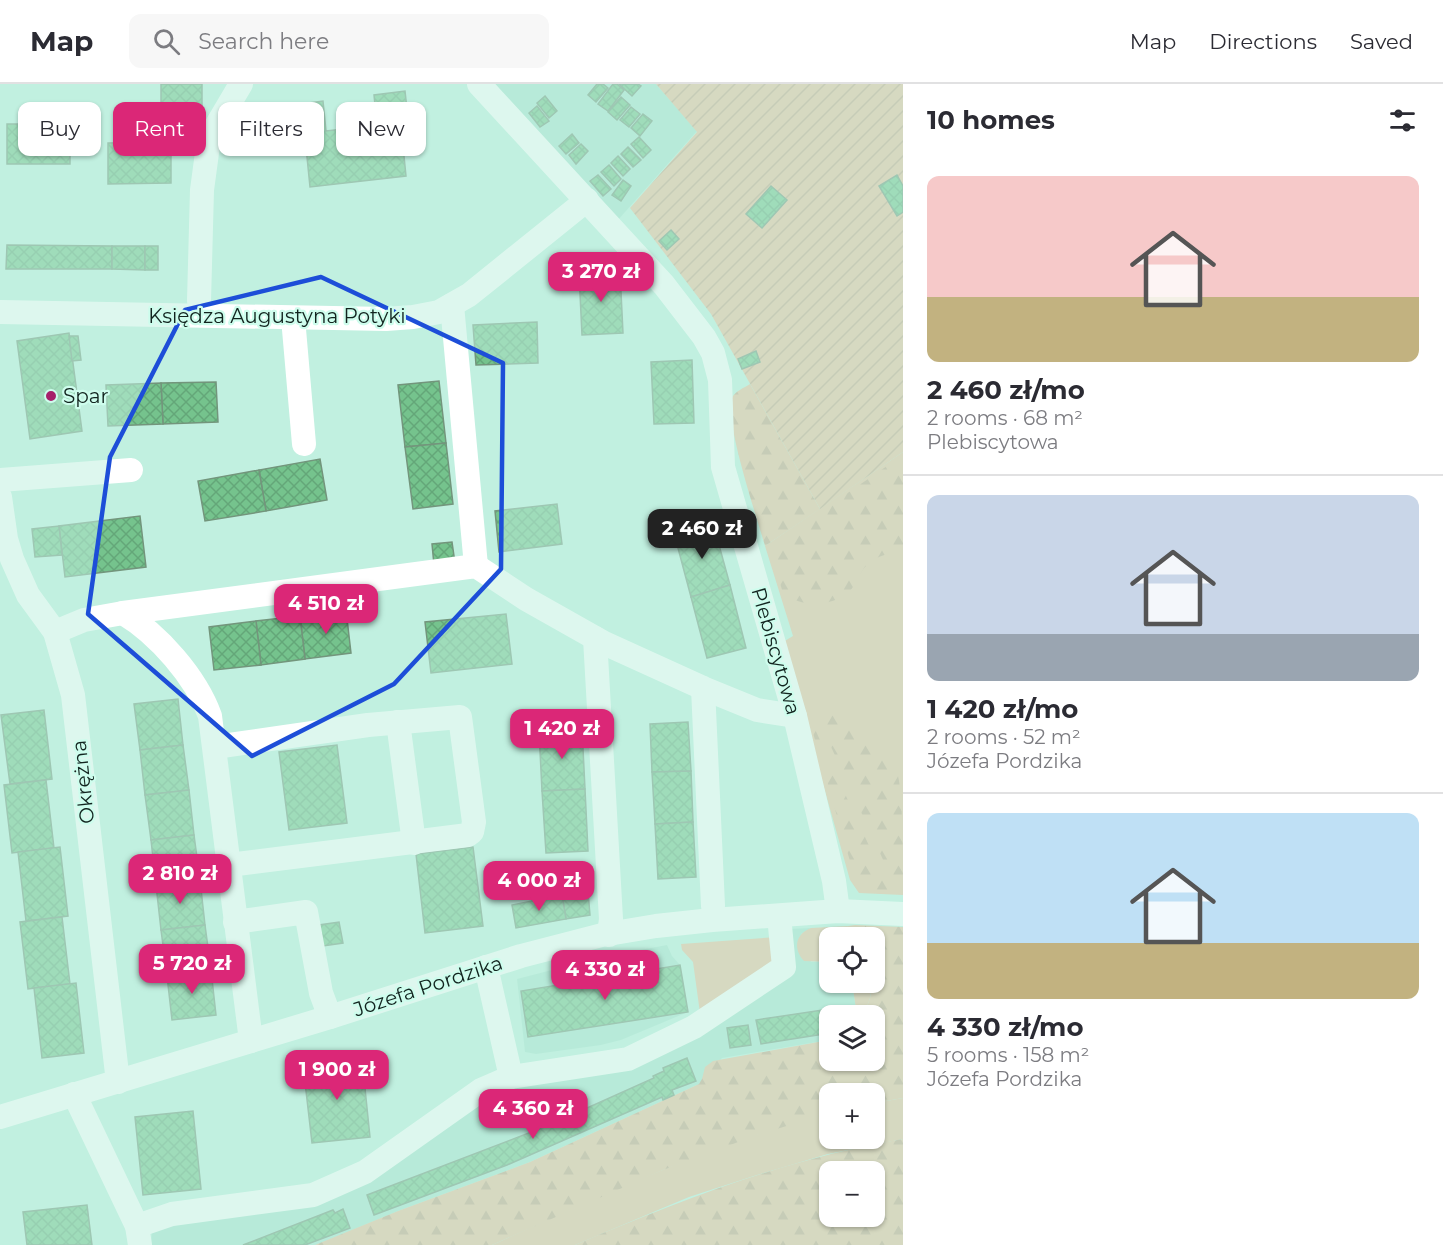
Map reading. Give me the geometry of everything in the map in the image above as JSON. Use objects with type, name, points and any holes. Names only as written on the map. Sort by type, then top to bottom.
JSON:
[{"type":"street","points":[[199,301],[202,190],[209,138],[241,84]]},
{"type":"street","name":"Plebiscytowa","points":[[480,84],[664,285],[704,337],[713,353],[720,380],[723,467],[795,716],[834,881],[838,911]]},
{"type":"street","name":"Księdza Augustyna Potyki","points":[[0,312],[293,318],[413,317],[439,312],[469,295],[587,200]]},
{"type":"street","points":[[452,305],[476,566]]},
{"type":"street","points":[[293,318],[304,444]]},
{"type":"street","points":[[0,480],[130,470]]},
{"type":"street","name":"Okrężna","points":[[0,497],[6,539],[15,567],[28,594],[55,632],[73,694],[118,1082]]},
{"type":"street","points":[[55,632],[84,620],[123,613],[476,566],[526,599],[595,638],[703,688],[757,710],[795,716]]},
{"type":"street","points":[[123,613],[135,620],[156,639],[193,684],[210,716],[251,1041]]},
{"type":"street","points":[[595,638],[611,919],[609,935]]},
{"type":"street","points":[[703,688],[713,906]]},
{"type":"street","points":[[215,747],[398,722],[460,717],[474,822],[472,832],[468,835],[229,865]]},
{"type":"street","points":[[398,722],[414,843]]},
{"type":"street","name":"Józefa Pordzika","points":[[0,1117],[330,1017],[521,956],[609,935],[656,926],[838,911],[903,914]]},
{"type":"street","points":[[236,922],[306,912],[321,993],[330,1017]]},
{"type":"street","points":[[74,1094],[139,1236],[172,1214],[313,1195],[364,1172],[481,1090],[511,1077],[628,1059],[694,1027],[784,967],[779,916]]},
{"type":"street","points":[[486,967],[511,1077]]},
{"type":"highlighted area","points":[[321,277],[503,363],[501,569],[394,684],[252,756],[88,614],[110,457],[185,310]]},
{"type":"shaded area","points":[[495,84],[656,84],[697,131],[618,220]]},
{"type":"shaded area","points":[[811,928],[801,934],[811,962],[819,962],[819,993],[854,993],[855,1005],[819,1005],[819,1042],[722,1058],[699,1084],[530,1162],[398,1211],[316,1245],[151,1245],[152,1231],[156,1227],[313,1199],[484,1095],[690,1034],[787,929]]},
{"type":"shaded area","points":[[667,945],[672,956],[680,965],[688,1012],[621,1040],[601,1045],[536,1054],[525,1052],[517,979],[602,957]]},
{"type":"green space","points":[[656,84],[903,84],[903,452],[820,509],[711,314],[630,208],[697,132]]},
{"type":"green space","points":[[750,384],[820,509],[765,546],[732,426],[732,398]]},
{"type":"green space","points":[[903,452],[903,895],[859,893],[850,880],[783,642],[793,636],[765,546]]},
{"type":"green space","points":[[903,455],[903,552],[876,558],[862,570],[849,592],[834,601],[807,603],[790,598],[783,593],[769,547]]},
{"type":"green space","points":[[807,712],[890,891],[860,888],[856,882]]},
{"type":"green space","points":[[815,712],[844,719],[858,728],[898,776],[901,798],[903,890],[897,890]]},
{"type":"green space","points":[[848,926],[903,927],[903,1098],[885,1101],[885,1083],[819,1083],[819,1116],[757,1135],[663,1170],[492,1245],[315,1245],[398,1211],[530,1162],[699,1084],[705,1067],[713,1061],[819,1042],[819,1071],[885,1071],[885,1005],[867,1005],[870,993],[885,993],[885,927]]},
{"type":"green space","points":[[811,928],[819,928],[819,962],[804,961],[798,952],[799,938]]},
{"type":"green space","points":[[777,937],[777,961],[700,1013],[693,962],[682,950],[681,944]]},
{"type":"green space","points":[[854,993],[871,993],[867,1005],[855,1005]]},
{"type":"green space","points":[[903,1098],[903,1139],[885,1143],[885,1101]]},
{"type":"green space","points":[[819,1116],[819,1149],[853,1149],[828,1154],[689,1197],[575,1245],[492,1245],[658,1172],[785,1125]]},
{"type":"green space","points":[[903,1139],[903,1245],[575,1245],[736,1182],[853,1149],[885,1149],[885,1142]]},
{"type":"building","points":[[161,84],[202,84],[202,102],[161,102]]},
{"type":"building","points":[[597,84],[603,84],[608,88],[596,102],[588,95]]},
{"type":"building","points":[[613,84],[617,84],[624,90],[608,111],[598,104]]},
{"type":"building","points":[[619,84],[638,84],[641,86],[632,96]]},
{"type":"building","points":[[405,91],[406,102],[375,102],[374,95]]},
{"type":"building","points":[[545,96],[557,111],[549,118],[537,103]]},
{"type":"building","points":[[621,97],[630,105],[617,120],[608,112]]},
{"type":"building","points":[[537,106],[549,121],[540,127],[529,113]]},
{"type":"building","points":[[631,107],[640,114],[629,127],[620,120]]},
{"type":"building","points":[[324,111],[326,131],[336,130],[336,156],[404,156],[406,176],[310,187],[307,156],[324,156]]},
{"type":"building","points":[[643,114],[652,121],[640,136],[631,128]]},
{"type":"building","points":[[7,124],[18,124],[18,156],[70,156],[70,164],[7,164]]},
{"type":"building","points":[[572,134],[579,143],[566,154],[559,146]]},
{"type":"building","points":[[639,137],[651,150],[643,158],[631,144]]},
{"type":"building","points":[[108,143],[113,143],[113,156],[171,156],[171,183],[108,184]]},
{"type":"building","points":[[581,144],[588,151],[576,164],[569,155]]},
{"type":"building","points":[[628,147],[641,160],[633,167],[621,154]]},
{"type":"building","points":[[618,156],[630,169],[623,176],[611,163]]},
{"type":"building","points":[[609,165],[621,179],[614,186],[601,172]]},
{"type":"building","points":[[598,175],[611,189],[603,196],[590,181]]},
{"type":"building","points":[[897,175],[903,186],[903,212],[897,216],[879,186]]},
{"type":"building","points":[[623,180],[631,186],[621,201],[612,195]]},
{"type":"building","points":[[771,186],[787,200],[762,228],[746,214]]},
{"type":"building","points":[[671,230],[679,239],[667,250],[659,241]]},
{"type":"building","points":[[7,245],[112,246],[112,269],[6,269]]},
{"type":"building","points":[[112,246],[145,246],[145,270],[112,269]]},
{"type":"building","points":[[145,246],[158,246],[158,270],[145,270]]},
{"type":"building","points":[[620,271],[623,333],[582,335],[579,273]]},
{"type":"building","points":[[537,322],[538,363],[476,365],[473,325]]},
{"type":"building","name":"Spar","points":[[69,333],[82,431],[30,439],[17,341]]},
{"type":"building","points":[[69,336],[78,336],[81,360],[72,361]]},
{"type":"building","points":[[756,351],[760,362],[742,369],[738,359]]},
{"type":"building","points":[[692,360],[694,423],[654,424],[651,362]]},
{"type":"building","points":[[439,381],[446,443],[405,447],[398,385]]},
{"type":"building","points":[[216,382],[218,422],[163,424],[161,383]]},
{"type":"building","points":[[161,383],[163,424],[108,426],[106,385]]},
{"type":"building","points":[[446,443],[453,504],[413,509],[405,447]]},
{"type":"building","points":[[320,459],[327,500],[266,511],[259,470]]},
{"type":"building","points":[[259,470],[266,511],[205,521],[198,481]]},
{"type":"building","points":[[557,504],[562,544],[499,552],[495,511]]},
{"type":"building","points":[[140,516],[146,567],[65,577],[59,526]]},
{"type":"building","points":[[713,523],[730,585],[691,597],[674,533]]},
{"type":"building","points":[[59,526],[62,555],[35,557],[32,529]]},
{"type":"building","points":[[452,542],[455,563],[434,565],[432,544]]},
{"type":"building","points":[[730,585],[746,648],[707,658],[691,597]]},
{"type":"building","points":[[346,610],[351,653],[305,659],[300,616]]},
{"type":"building","points":[[506,614],[512,664],[431,673],[425,622]]},
{"type":"building","points":[[300,616],[305,659],[261,665],[256,621]]},
{"type":"building","points":[[256,621],[261,665],[214,670],[209,627]]},
{"type":"building","points":[[178,699],[183,745],[140,750],[134,704]]},
{"type":"building","points":[[44,710],[52,779],[10,784],[1,715]]},
{"type":"building","points":[[688,722],[691,771],[652,772],[650,724]]},
{"type":"building","points":[[582,728],[585,789],[542,791],[539,731]]},
{"type":"building","points":[[183,745],[189,790],[145,795],[140,750]]},
{"type":"building","points":[[337,745],[347,823],[289,830],[279,752]]},
{"type":"building","points":[[691,771],[693,822],[655,824],[652,772]]},
{"type":"building","points":[[46,780],[54,848],[12,853],[4,785]]},
{"type":"building","points":[[585,789],[588,851],[546,853],[542,791]]},
{"type":"building","points":[[189,790],[194,835],[151,840],[145,795]]},
{"type":"building","points":[[693,822],[696,877],[658,879],[655,824]]},
{"type":"building","points":[[194,835],[200,880],[156,885],[151,840]]},
{"type":"building","points":[[60,847],[68,916],[26,921],[18,852]]},
{"type":"building","points":[[473,847],[483,926],[425,933],[416,854]]},
{"type":"building","points":[[200,880],[205,925],[161,930],[156,885]]},
{"type":"building","points":[[588,891],[590,915],[566,919],[562,895]]},
{"type":"building","points":[[562,895],[566,919],[516,928],[512,905]]},
{"type":"building","points":[[62,917],[70,984],[28,989],[20,922]]},
{"type":"building","points":[[339,922],[343,943],[323,946],[319,925]]},
{"type":"building","points":[[205,925],[211,970],[167,976],[161,930]]},
{"type":"building","points":[[680,965],[688,1012],[528,1037],[521,991]]},
{"type":"building","points":[[211,970],[216,1015],[172,1020],[167,976]]},
{"type":"building","points":[[76,983],[84,1053],[42,1058],[34,988]]},
{"type":"building","points":[[819,1011],[819,1035],[761,1044],[756,1020]]},
{"type":"building","points":[[748,1025],[751,1045],[730,1048],[727,1028]]},
{"type":"building","points":[[687,1058],[696,1081],[672,1090],[674,1095],[663,1100],[662,1097],[507,1165],[374,1215],[367,1195],[547,1126],[654,1078],[653,1076],[664,1071],[663,1068]]},
{"type":"building","points":[[362,1059],[370,1137],[312,1143],[303,1065]]},
{"type":"building","points":[[193,1111],[201,1189],[143,1195],[135,1117]]},
{"type":"building","points":[[87,1205],[92,1245],[27,1245],[23,1212]]},
{"type":"building","points":[[343,1209],[350,1228],[305,1245],[243,1245],[333,1210],[335,1213]]},
{"type":"place","name":"Spar","points":[[51,396]]}]
